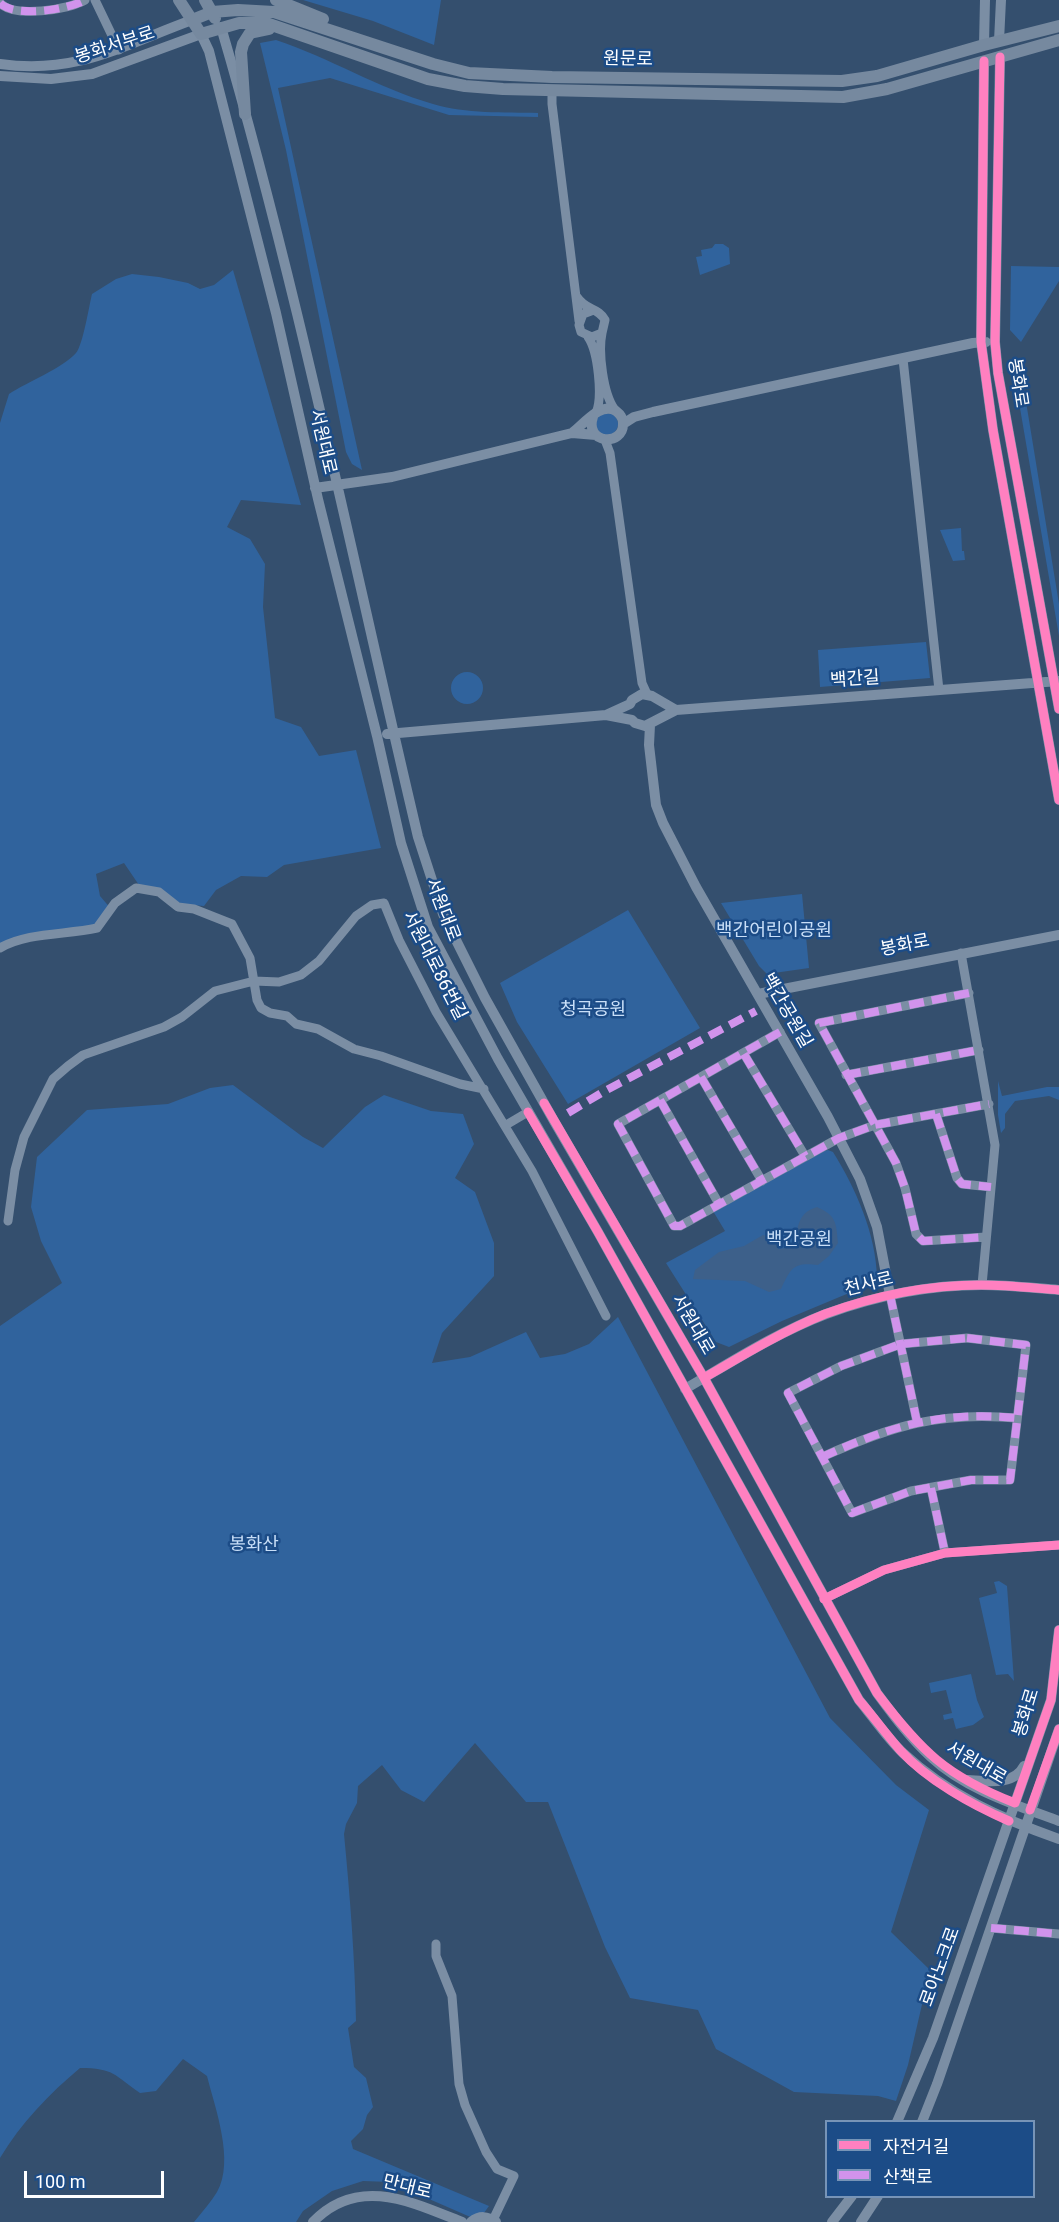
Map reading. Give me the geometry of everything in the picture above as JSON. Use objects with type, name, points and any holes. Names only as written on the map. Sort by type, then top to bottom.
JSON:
[{"type":"main road","points":[[179,0],[201,34]]},
{"type":"main road","points":[[205,0],[220,27]]},
{"type":"main road","points":[[276,0],[433,64]]},
{"type":"main road","name":"원문로","points":[[192,20],[212,12],[238,10],[274,12],[433,64],[469,73],[552,77],[860,80],[1059,26]]},
{"type":"main road","name":"원문로","points":[[201,34],[239,22],[266,22],[428,79],[465,86],[843,98],[864,95],[1059,40]]},
{"type":"main road","points":[[245,114],[241,51],[243,44],[250,33],[263,28],[291,31]]},
{"type":"main road","points":[[999,41],[1000,57]]},
{"type":"main road","name":"봉화로","points":[[984,45],[984,62]]},
{"type":"main road","points":[[552,77],[552,90]]},
{"type":"street","points":[[0,3],[6,9],[22,11],[56,9],[76,5],[85,0]]},
{"type":"street","points":[[94,0],[119,50]]},
{"type":"street","name":"봉화로","points":[[984,45],[985,0]]},
{"type":"street","points":[[999,41],[1001,0]]},
{"type":"street","name":"봉화서부로","points":[[0,64],[56,66],[78,63],[119,50],[192,20]]},
{"type":"street","name":"서원대로","points":[[220,27],[245,114],[337,485],[418,837],[443,914],[485,998],[704,1378],[877,1693],[905,1731],[932,1759],[961,1779],[1030,1810]]},
{"type":"street","name":"봉화서부로","points":[[0,76],[51,79],[92,74],[201,34]]},
{"type":"street","name":"서원대로","points":[[201,34],[209,51],[273,301],[315,488],[377,736],[401,843],[428,927],[461,993],[598,1232],[859,1700],[902,1752],[946,1788],[1009,1821],[1025,1826]]},
{"type":"street","name":"봉화로","points":[[1000,57],[995,342],[998,373],[1056,681],[1059,709]]},
{"type":"street","name":"봉화로","points":[[984,62],[981,342],[993,430],[1059,801]]},
{"type":"street","points":[[552,90],[579,321],[581,332],[588,337],[592,345],[599,395],[591,427],[605,438],[610,453],[642,683],[642,698],[629,715],[645,722]]},
{"type":"street","points":[[572,433],[605,438],[622,429],[619,416],[608,398],[606,386],[601,350],[602,333],[606,324],[604,317],[580,303],[575,289]]},
{"type":"street","points":[[579,321],[591,310]]},
{"type":"street","points":[[588,337],[596,337],[602,333]]},
{"type":"street","points":[[572,433],[605,408],[619,416],[634,417],[981,342],[995,342]]},
{"type":"street","points":[[903,359],[939,690]]},
{"type":"street","name":"서원대로","points":[[337,485],[392,477],[572,433]]},
{"type":"street","points":[[315,488],[337,485]]},
{"type":"street","name":"백간길","points":[[676,710],[1056,681]]},
{"type":"street","points":[[642,698],[660,708],[645,722]]},
{"type":"street","points":[[606,715],[642,698],[676,710]]},
{"type":"street","points":[[377,736],[606,715],[645,722],[676,710]]},
{"type":"street","name":"백간공원길","points":[[645,722],[656,805],[663,823],[696,887],[780,1032],[860,1179],[877,1227],[890,1295]]},
{"type":"street","points":[[0,948],[29,938],[76,933],[97,928],[116,903],[136,888],[159,892],[178,907],[194,909],[232,924],[250,958],[261,1008],[270,1013],[287,1016],[296,1024],[318,1029],[354,1049],[381,1056],[460,1084],[484,1089]]},
{"type":"street","name":"서원대로86번길","points":[[8,1221],[15,1170],[24,1137],[53,1079],[83,1055],[164,1027],[182,1017],[215,991],[254,981],[279,982],[301,975],[319,961],[356,916],[372,904],[384,903],[399,940],[436,1012],[506,1125],[606,1316]]},
{"type":"street","name":"봉화로","points":[[758,994],[1059,935]]},
{"type":"street","points":[[961,953],[995,1145],[982,1285]]},
{"type":"street","points":[[969,993],[819,1023],[896,1163],[916,1234],[923,1241],[986,1237]]},
{"type":"street","points":[[780,1032],[618,1124],[674,1226],[680,1226],[839,1138],[875,1125],[989,1104]]},
{"type":"street","points":[[846,1075],[979,1050]]},
{"type":"street","points":[[744,1054],[805,1156]]},
{"type":"street","points":[[701,1077],[762,1181]]},
{"type":"street","points":[[660,1100],[719,1203]]},
{"type":"street","points":[[506,1125],[544,1103]]},
{"type":"street","points":[[936,1114],[957,1178],[962,1184],[991,1187]]},
{"type":"street","name":"천사로","points":[[685,1389],[792,1329],[825,1314],[890,1295],[939,1287],[982,1285],[1059,1290]]},
{"type":"street","points":[[890,1295],[917,1422]]},
{"type":"street","points":[[967,1338],[1026,1345],[1017,1418],[1010,1480],[971,1480],[911,1491],[852,1513],[788,1393],[841,1366],[901,1344],[967,1338]]},
{"type":"street","points":[[822,1458],[875,1434],[917,1422],[972,1416],[1017,1418]]},
{"type":"street","points":[[930,1488],[945,1553]]},
{"type":"street","points":[[824,1599],[884,1570],[945,1553],[1059,1545]]},
{"type":"street","name":"봉화로","points":[[1009,1821],[1051,1700],[1059,1630]]},
{"type":"street","name":"봉화로","points":[[1025,1826],[1059,1729]]},
{"type":"street","points":[[961,1779],[996,1782],[1016,1777],[1023,1770],[1034,1747]]},
{"type":"street","points":[[1030,1810],[1059,1821]]},
{"type":"street","name":"로아노크로","points":[[897,2120],[933,2038],[1009,1821]]},
{"type":"street","points":[[1025,1826],[1059,1839]]},
{"type":"street","name":"로아노크로","points":[[922,2120],[952,2042],[1025,1826]]},
{"type":"street","points":[[991,1928],[1059,1934]]},
{"type":"street","points":[[436,1944],[436,1956],[452,1996],[459,2084],[465,2105],[486,2152],[497,2169],[514,2176],[494,2221],[481,2217],[471,2222]]},
{"type":"street","points":[[933,2038],[952,2042]]},
{"type":"street","name":"만대로","points":[[313,2222],[325,2210],[344,2201],[362,2196],[379,2195],[411,2202],[462,2222]]},
{"type":"street","points":[[832,2222],[850,2198]]},
{"type":"street","points":[[861,2222],[877,2198]]},
{"type":"green space","points":[[303,0],[441,0],[434,45],[373,21]]},
{"type":"green space","points":[[276,40],[316,55],[393,90],[433,104],[472,111],[538,113],[538,117],[449,115],[330,78],[278,88],[362,470],[352,464],[346,452],[286,150],[260,43]]},
{"type":"green space","points":[[715,244],[723,244],[729,248],[730,264],[700,275],[696,257],[702,256],[701,250],[712,248]]},
{"type":"green space","points":[[1011,266],[1059,267],[1059,281],[1021,342],[1010,330]]},
{"type":"green space","points":[[233,270],[301,505],[241,500],[227,527],[250,539],[265,564],[263,607],[275,718],[301,727],[319,756],[356,750],[381,848],[284,865],[267,877],[241,876],[216,890],[204,906],[180,903],[155,887],[141,888],[124,863],[96,874],[100,896],[112,910],[94,927],[0,947],[0,423],[9,394],[54,369],[76,353],[79,349],[92,294],[116,279],[132,274],[159,277],[188,283],[200,289],[214,285]]},
{"type":"green space","points":[[1021,371],[1059,604],[1059,636],[1014,373]]},
{"type":"green space","points":[[607,413],[615,416],[618,424],[615,432],[607,435],[599,432],[596,424],[599,416]]},
{"type":"green space","points":[[961,528],[962,551],[964,551],[965,560],[953,561],[940,530]]},
{"type":"green space","points":[[926,642],[930,678],[820,687],[818,650]]},
{"type":"green space","points":[[467,672],[478,677],[483,688],[478,699],[467,704],[456,699],[451,688],[456,677]]},
{"type":"green space","name":"백간어린이공원","points":[[802,894],[809,968],[767,974],[759,966],[721,903]]},
{"type":"green space","name":"청곡공원","points":[[628,910],[700,1028],[568,1104],[517,1022],[500,983]]},
{"type":"green space","points":[[998,1081],[1002,1096],[1047,1087],[1059,1087],[1059,1100],[1049,1096],[1015,1101],[1005,1114],[1005,1128],[1001,1133],[998,1115]]},
{"type":"green space","name":"봉화산","points":[[233,1085],[303,1137],[323,1148],[365,1107],[384,1095],[431,1111],[463,1114],[474,1144],[455,1178],[475,1192],[494,1243],[494,1276],[442,1333],[432,1363],[470,1357],[526,1332],[540,1358],[565,1354],[589,1344],[618,1317],[830,1718],[896,1785],[929,1810],[891,1932],[930,1970],[908,2065],[896,2101],[878,2096],[794,2092],[716,2049],[698,2010],[630,1998],[605,1947],[548,1802],[526,1802],[475,1743],[424,1802],[401,1790],[382,1765],[358,1786],[357,1803],[346,1824],[344,1834],[355,1974],[356,2021],[348,2028],[354,2067],[366,2078],[373,2107],[367,2115],[363,2129],[351,2141],[353,2149],[489,2206],[481,2217],[475,2219],[390,2182],[363,2181],[332,2191],[303,2211],[296,2222],[194,2222],[217,2192],[222,2179],[224,2150],[207,2076],[183,2059],[156,2091],[140,2093],[107,2071],[80,2068],[36,2110],[0,2158],[0,1326],[62,1283],[41,1241],[31,1207],[37,1157],[87,1110],[168,1104],[210,1088]]},
{"type":"green space","name":"백간공원","points":[[828,1150],[833,1152],[841,1166],[863,1212],[873,1245],[877,1278],[873,1283],[782,1321],[729,1347],[716,1342],[666,1263],[725,1231],[713,1211]]},
{"type":"green space","points":[[999,1581],[1007,1586],[1014,1681],[1008,1674],[996,1675],[979,1598],[997,1593],[994,1582]]},
{"type":"green space","points":[[971,1674],[984,1717],[973,1725],[956,1729],[953,1718],[944,1720],[943,1715],[952,1713],[946,1690],[931,1693],[929,1683]]},
{"type":"shaded area","points":[[817,1207],[832,1217],[837,1230],[838,1243],[829,1256],[818,1265],[803,1265],[794,1268],[781,1289],[769,1292],[745,1281],[693,1279],[695,1270],[719,1252],[744,1246],[763,1235],[771,1237],[779,1249],[790,1247],[801,1218]]},
{"type":"marked path","points":[[0,3],[7,8],[17,10],[41,11],[67,7],[85,0]]},
{"type":"marked path","points":[[969,993],[819,1023],[896,1163],[905,1188],[916,1234],[923,1241],[986,1237]]},
{"type":"marked path","points":[[568,1113],[756,1011]]},
{"type":"marked path","points":[[780,1032],[618,1124],[674,1226],[680,1226],[839,1138],[875,1125],[989,1104]]},
{"type":"marked path","points":[[846,1075],[979,1050]]},
{"type":"marked path","points":[[744,1054],[805,1156]]},
{"type":"marked path","points":[[701,1077],[762,1181]]},
{"type":"marked path","points":[[660,1100],[719,1204]]},
{"type":"marked path","points":[[936,1114],[957,1178],[962,1184],[991,1187]]},
{"type":"marked path","points":[[890,1295],[917,1422]]},
{"type":"marked path","points":[[967,1338],[1026,1345],[1010,1480],[971,1480],[911,1491],[852,1513],[788,1393],[841,1366],[901,1344],[967,1338]]},
{"type":"marked path","points":[[822,1457],[871,1437],[916,1423],[964,1417],[1017,1418]]},
{"type":"marked path","points":[[931,1488],[945,1553]]},
{"type":"marked path","points":[[991,1928],[1059,1934]]},
{"type":"cycle path","points":[[1000,57],[995,342],[998,373],[1059,709]]},
{"type":"cycle path","points":[[984,61],[981,342],[993,430],[1059,800]]},
{"type":"cycle path","points":[[544,1103],[704,1378],[877,1693],[907,1731],[953,1772],[1015,1803],[1051,1700],[1059,1630]]},
{"type":"cycle path","points":[[528,1112],[598,1232],[859,1700],[900,1750],[923,1772],[965,1799],[1009,1821]]},
{"type":"cycle path","points":[[704,1378],[809,1321],[882,1297],[922,1289],[981,1285],[1059,1290]]},
{"type":"cycle path","points":[[824,1599],[884,1570],[945,1553],[1059,1545]]},
{"type":"cycle path","points":[[1030,1810],[1059,1729]]}]
